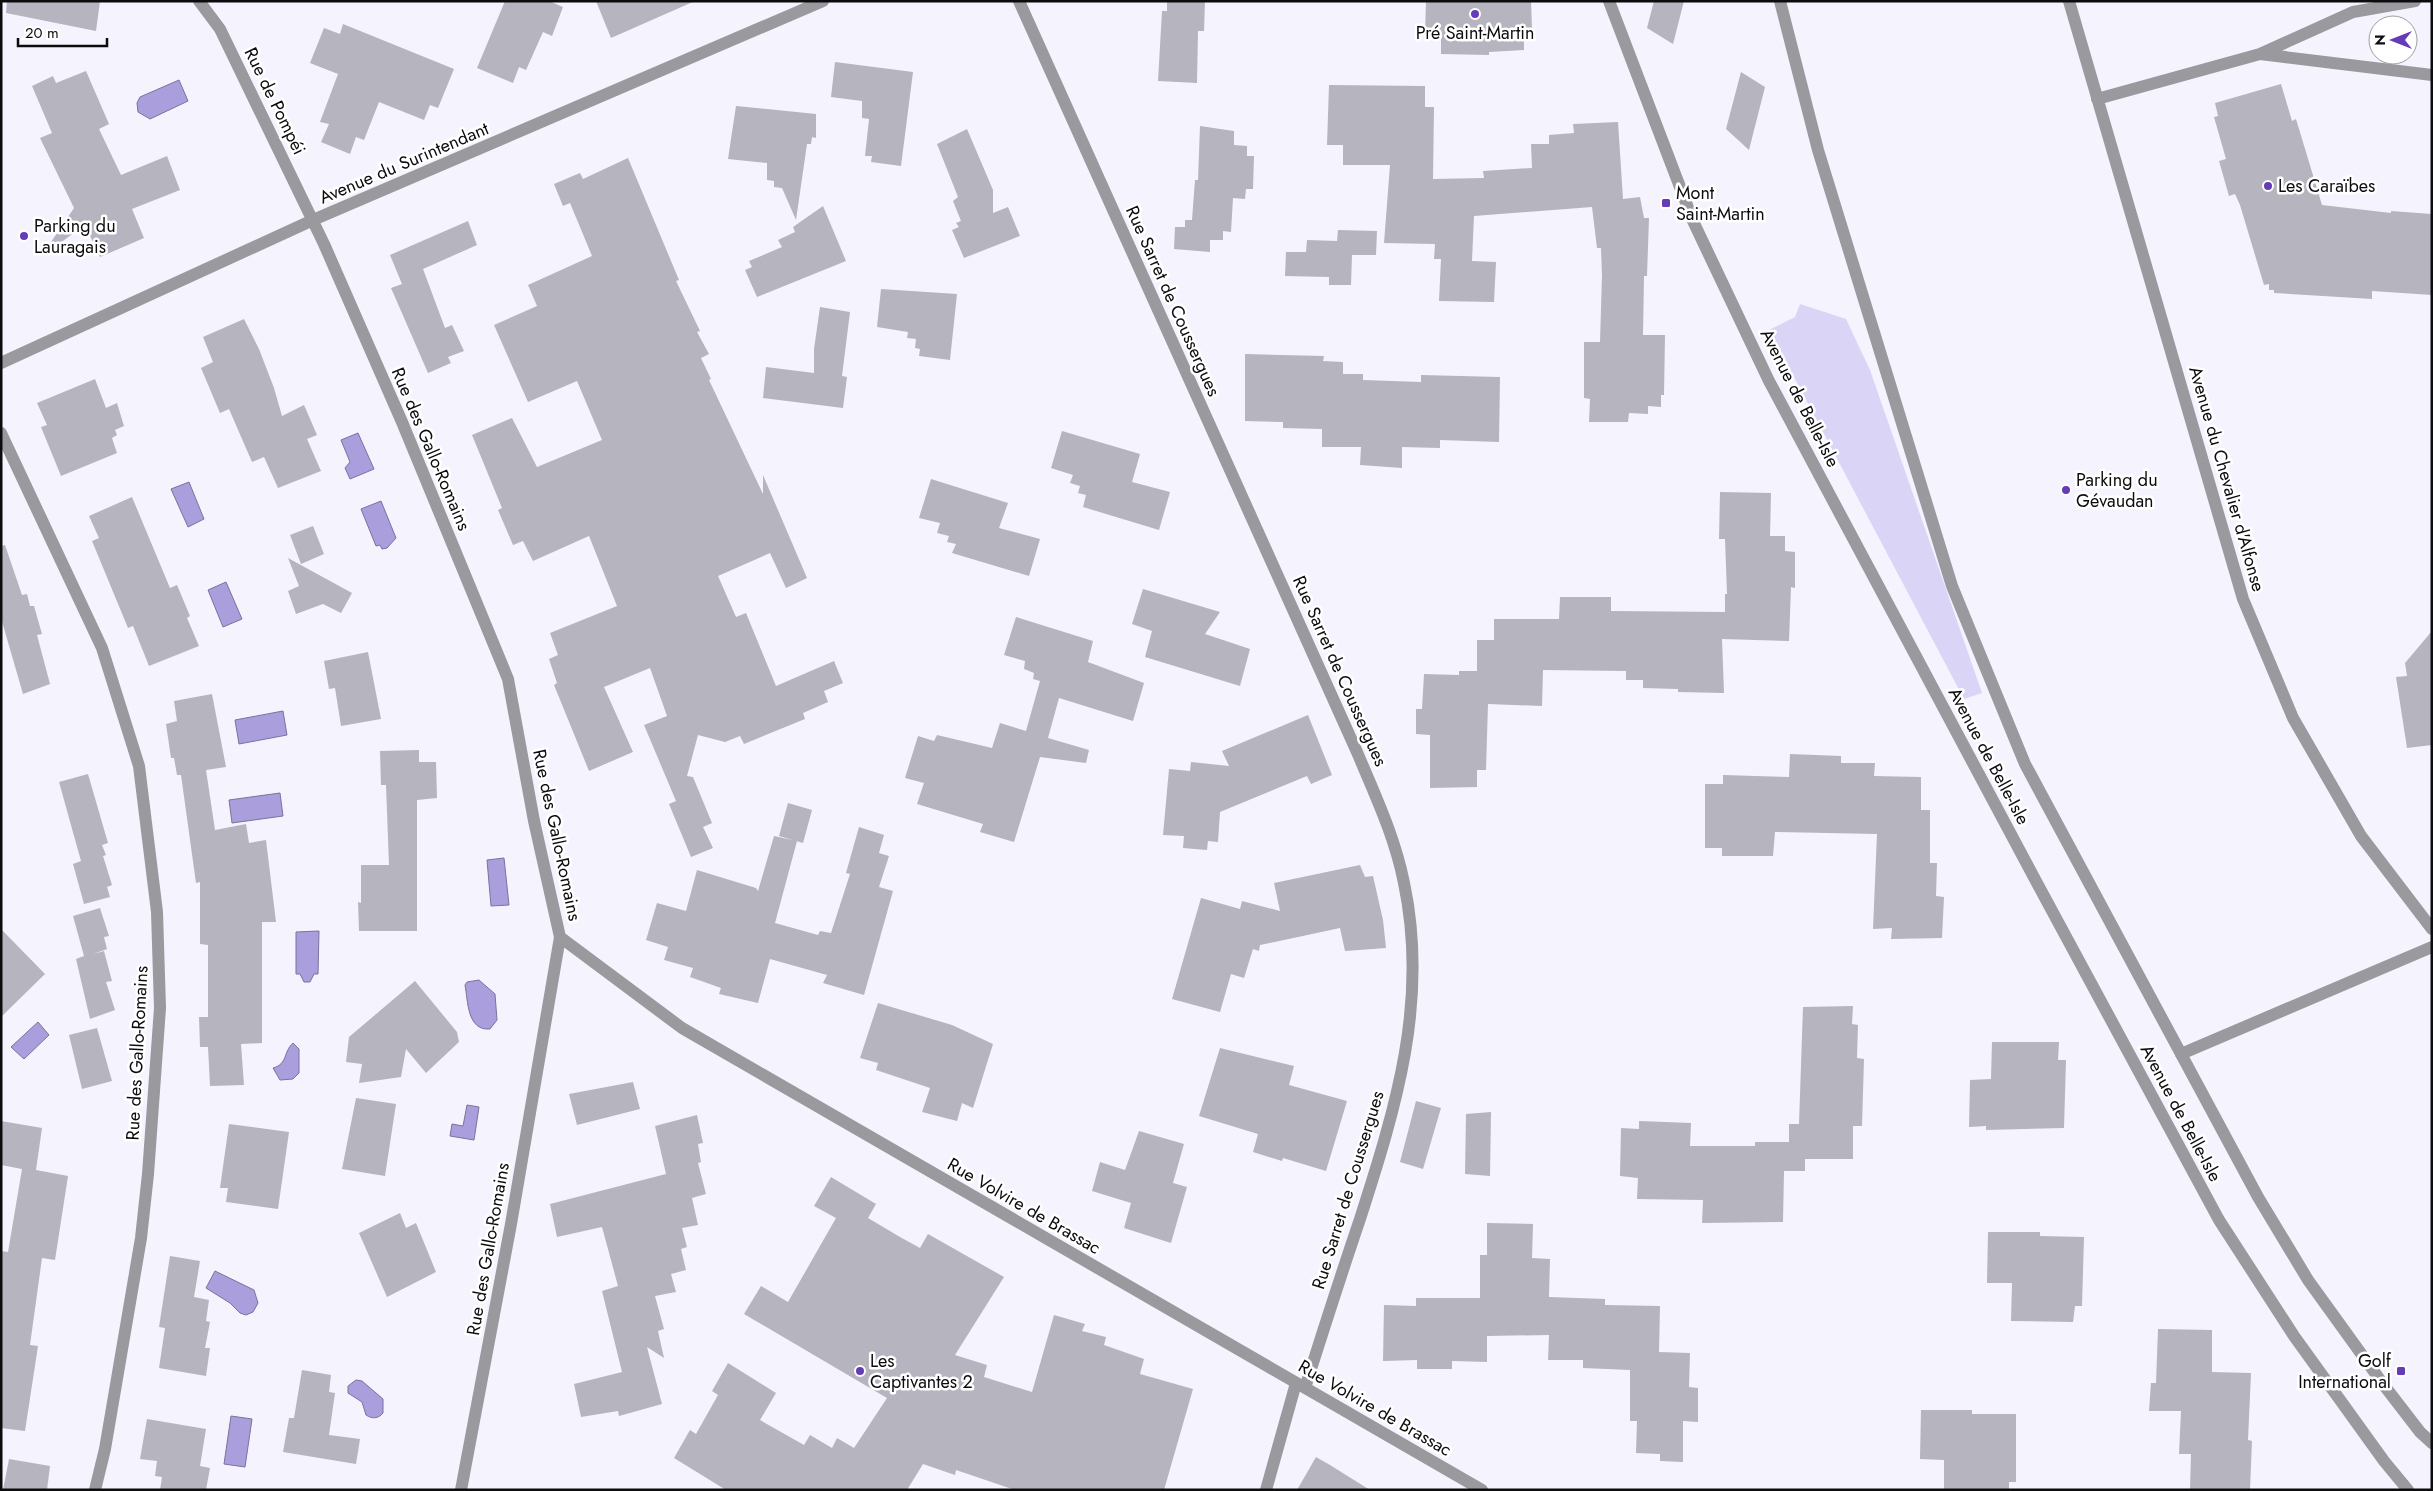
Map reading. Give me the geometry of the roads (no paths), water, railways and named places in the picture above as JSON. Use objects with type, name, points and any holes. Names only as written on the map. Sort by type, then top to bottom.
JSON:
[{"type":"street","name":"Rue de Pompéi","points":[[199,1],[220,29],[313,220]]},
{"type":"street","name":"Avenue du Surintendant","points":[[1,363],[313,220],[823,1]]},
{"type":"street","name":"Rue Sarret de Coussergues","points":[[1019,1],[1353,743],[1394,842],[1405,884],[1414,960],[1409,1038],[1386,1138],[1300,1385],[1266,1490]]},
{"type":"street","name":"Avenue de Belle-Isle","points":[[1609,1],[1693,221],[1770,381],[2144,1082],[2215,1213],[2294,1336],[2384,1461],[2408,1490]]},
{"type":"street","name":"Avenue de Belle-Isle","points":[[1780,1],[1818,150],[1952,586],[2025,764],[2258,1196],[2308,1280],[2388,1391],[2420,1432],[2432,1443]]},
{"type":"street","name":"Avenue du Chevalier d'Alfonse","points":[[2069,1],[2243,599],[2293,718],[2361,836],[2432,929]]},
{"type":"street","points":[[2097,99],[2260,54],[2353,12],[2415,1]]},
{"type":"street","points":[[2260,54],[2432,76]]},
{"type":"street","name":"Rue des Gallo-Romains","points":[[313,220],[402,422],[508,679],[534,820],[560,937],[511,1224],[461,1490]]},
{"type":"street","name":"Rue des Gallo-Romains","points":[[1,433],[102,648],[139,766],[157,912],[160,1008],[148,1174],[141,1238],[105,1449],[96,1490]]},
{"type":"street","name":"Rue Volvire de Brassac","points":[[560,937],[682,1028],[1482,1490]]},
{"type":"street","points":[[2181,1054],[2432,947]]},
{"type":"place","name":"Pré Saint-Martin","points":[[1475,14]]},
{"type":"place","name":"Les Caraïbes","points":[[2268,186]]},
{"type":"place","name":"Mont Saint-Martin","points":[[1666,203]]},
{"type":"place","name":"Parking du Lauragais","points":[[24,236]]},
{"type":"place","name":"Parking du Gévaudan","points":[[2066,490]]},
{"type":"place","name":"Les Captivantes 2","points":[[860,1371]]},
{"type":"place","name":"Golf International","points":[[2401,1371]]}]
